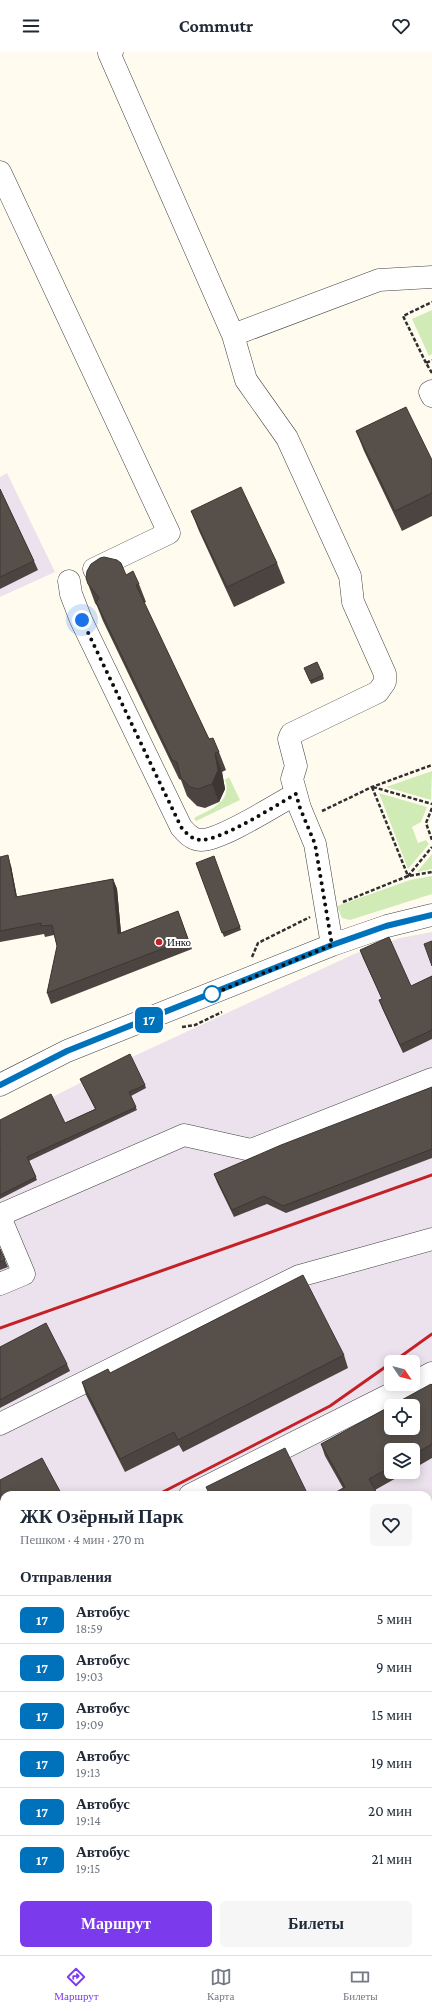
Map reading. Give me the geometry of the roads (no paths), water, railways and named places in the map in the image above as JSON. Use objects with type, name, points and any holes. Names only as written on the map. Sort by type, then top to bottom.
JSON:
[{"type":"street","points":[[112,52],[109,53],[233,335],[246,380],[287,438],[350,576],[353,602],[385,674],[384,682],[378,692],[291,734],[289,739],[296,766],[292,780],[315,844],[332,945]]},
{"type":"street","points":[[0,172],[169,533],[94,569]]},
{"type":"street","points":[[233,335],[379,280],[432,277]]},
{"type":"street","points":[[432,391],[430,392],[432,396]]},
{"type":"street","points":[[69,581],[71,594],[82,620],[185,833],[194,839],[203,840],[233,830],[296,794]]},
{"type":"street","points":[[0,1085],[67,1051],[332,945],[386,926],[432,915]]},
{"type":"street","points":[[0,1284],[24,1274],[0,1216],[184,1135],[251,1150],[432,1078]]},
{"type":"street","points":[[0,1424],[300,1276],[432,1239]]},
{"type":"street","points":[[420,1379],[432,1373]]},
{"type":"street","points":[[198,1491],[396,1391]]},
{"type":"railway","points":[[0,1328],[432,1175]]},
{"type":"railway","points":[[403,1355],[432,1334]]},
{"type":"railway","points":[[165,1491],[330,1406],[384,1368]]},
{"type":"place","name":"Инко","points":[[159,942]]}]
